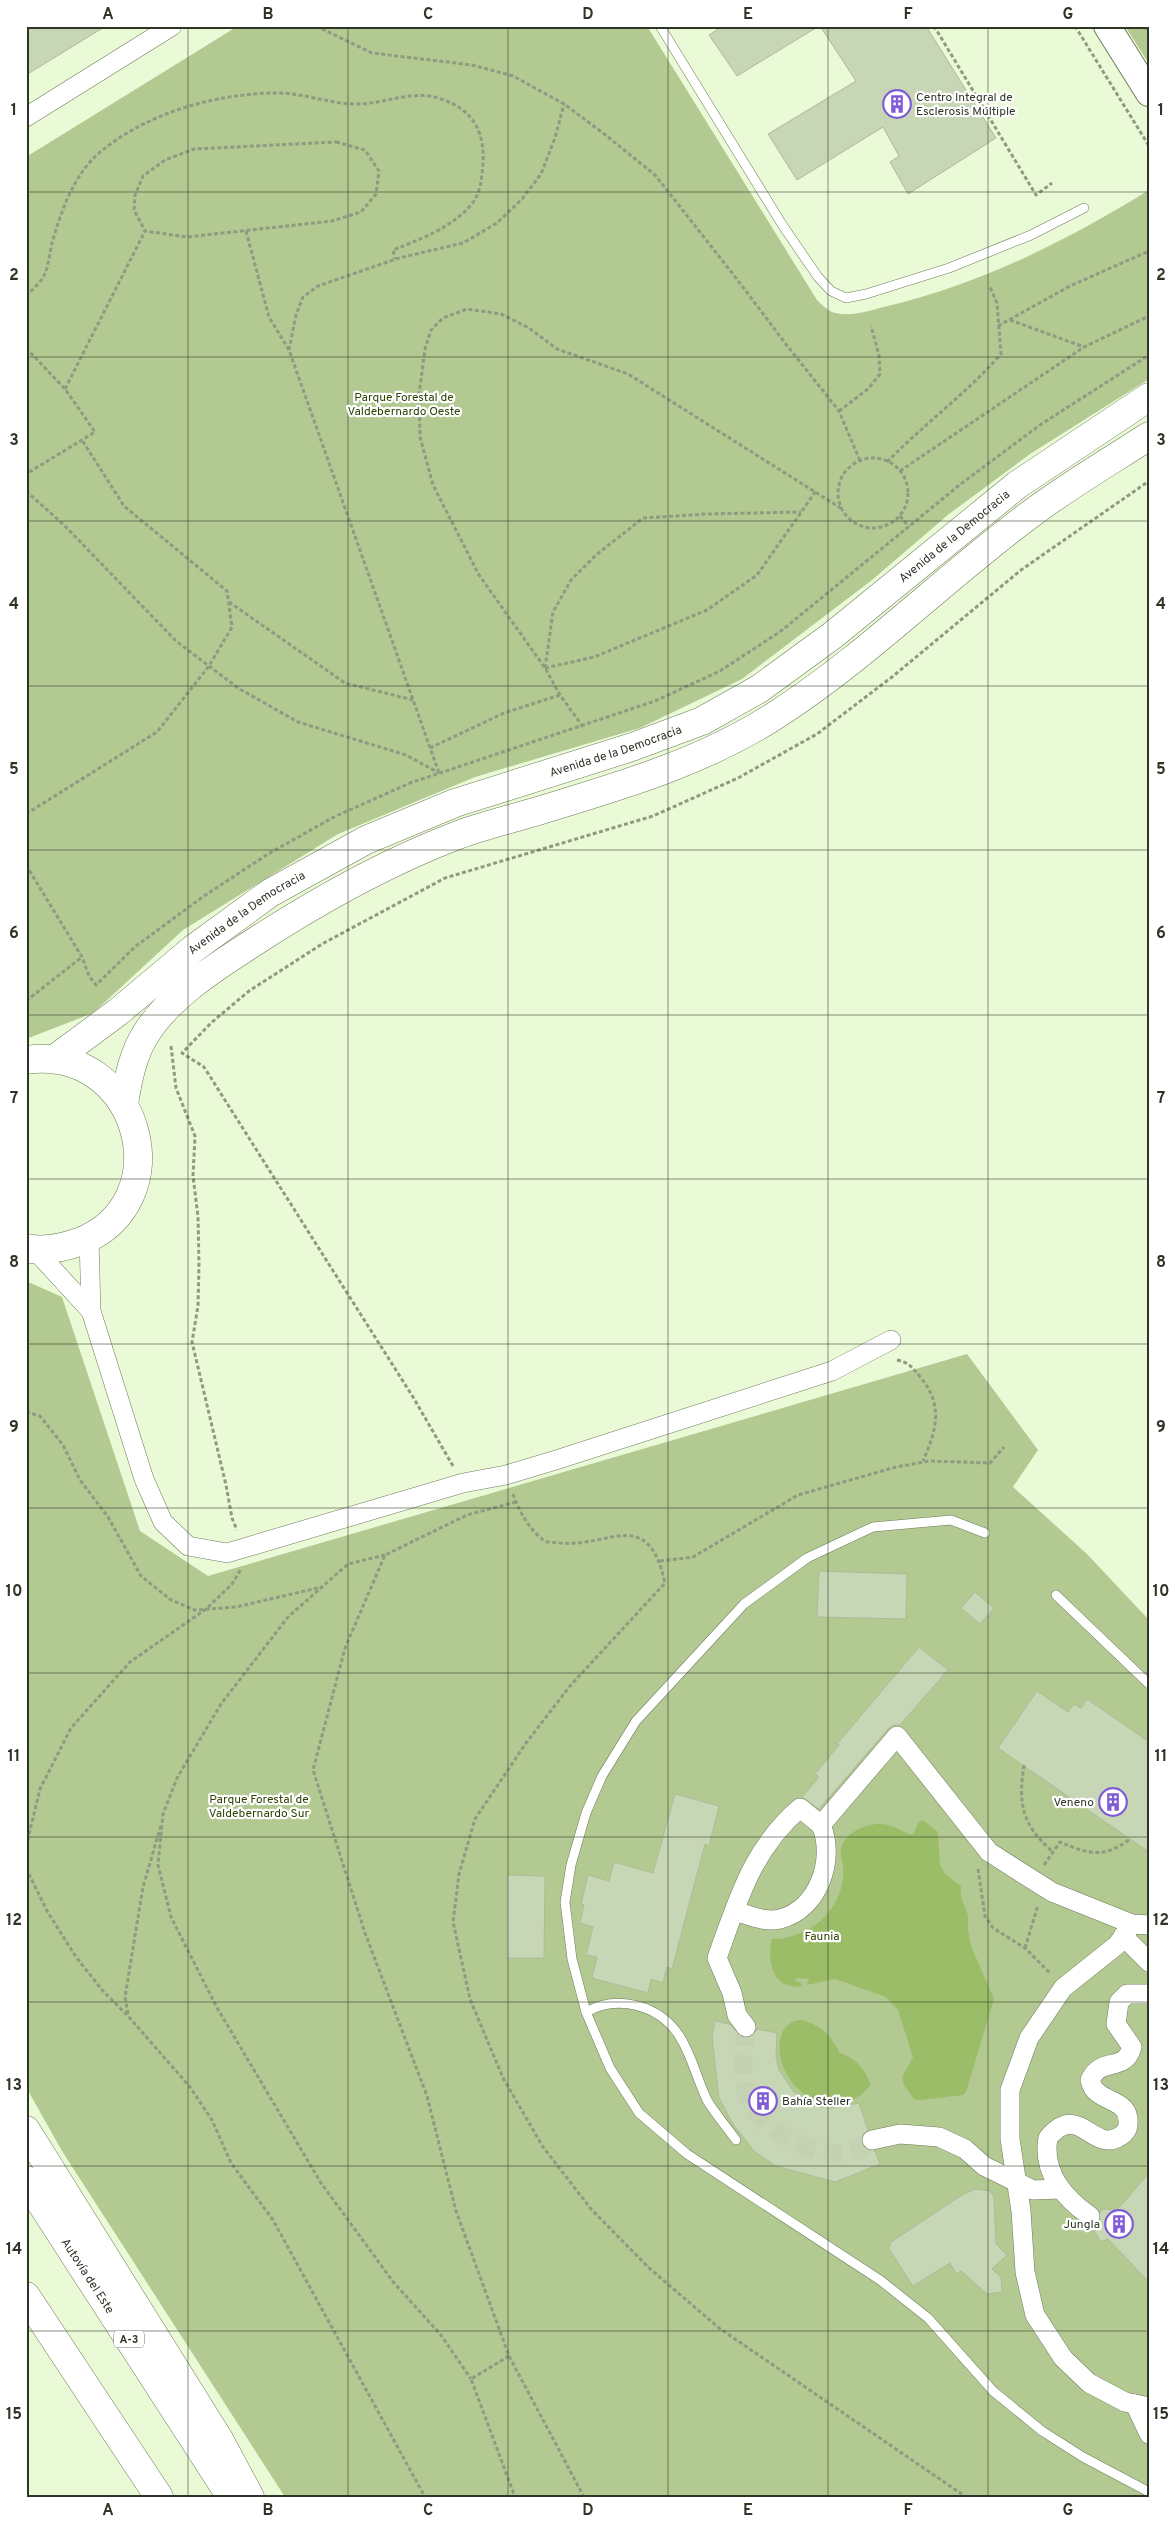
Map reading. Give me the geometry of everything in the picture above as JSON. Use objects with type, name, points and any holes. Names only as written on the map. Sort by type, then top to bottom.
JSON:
[{"type":"main road","name":"Avenida de la Democracia","points":[[56,1058],[118,1012],[193,949],[270,894],[366,840],[455,803],[632,747],[702,721],[759,689],[832,635],[1017,485],[1149,397]]},
{"type":"main road","points":[[124,1104],[136,1053],[146,1033],[162,1012],[215,968],[280,925],[376,871],[460,835],[642,780],[711,752],[776,716],[852,661],[1029,515],[1149,436]]},
{"type":"main road","points":[[26,1060],[56,1058],[76,1063],[95,1073],[111,1087],[124,1104],[132,1121],[137,1140],[138,1159],[135,1178],[128,1196],[118,1213],[104,1227],[88,1238],[63,1248],[30,1249]]},
{"type":"main road","points":[[26,2130],[220,2441],[250,2497]]},
{"type":"main road","name":"Autovía del Este","points":[[26,2180],[231,2497]]},
{"type":"main road","points":[[26,2296],[159,2497]]},
{"type":"street","points":[[26,117],[172,26]]},
{"type":"street","points":[[1107,26],[1149,93]]},
{"type":"street","points":[[88,1238],[91,1311],[144,1479],[163,1522],[188,1546],[227,1553],[463,1483],[528,1469],[832,1371],[891,1340]]},
{"type":"street","points":[[30,1249],[91,1311]]},
{"type":"street","points":[[821,1825],[897,1736],[986,1848],[1058,1895],[1135,1928],[1149,1962]]},
{"type":"street","points":[[735,1911],[764,1920],[778,1920],[792,1915],[805,1907],[814,1896],[820,1884],[824,1864],[825,1834],[821,1825],[800,1808],[781,1824],[759,1854],[735,1911],[717,1958],[732,1993],[737,2015],[746,2027]]},
{"type":"street","points":[[1135,1928],[1117,1945],[1063,1988],[1028,2038],[1010,2090],[1010,2139],[1021,2211],[1025,2272],[1035,2315],[1063,2358],[1089,2383],[1125,2402],[1142,2406],[1149,2434]]},
{"type":"street","points":[[1090,2216],[1071,2203],[1052,2174],[1047,2158],[1048,2138],[1055,2130],[1068,2124],[1077,2125],[1104,2140],[1112,2140],[1125,2133],[1128,2127],[1127,2111],[1121,2105],[1099,2094],[1093,2088],[1090,2080],[1095,2070],[1122,2062],[1130,2054],[1132,2047],[1116,2024],[1119,2002],[1127,1994],[1149,1994]]},
{"type":"street","points":[[872,2140],[900,2134],[939,2138],[965,2149],[984,2166],[1033,2190],[1060,2188]]},
{"type":"lane","points":[[660,26],[783,226],[818,277],[831,291],[846,298],[866,294],[940,271],[1031,235],[1084,208]]},
{"type":"lane","points":[[985,1533],[951,1520],[873,1527],[807,1558],[744,1604],[636,1721],[602,1776],[586,1813],[570,1874],[565,1902],[572,1959],[586,2012],[610,2068],[639,2113],[687,2154],[880,2280],[928,2318],[993,2391],[1042,2431],[1083,2457],[1149,2492]]},
{"type":"lane","points":[[1056,1596],[1149,1684]]},
{"type":"lane","points":[[586,2012],[597,2006],[624,2002],[647,2008],[665,2020],[679,2036],[708,2100],[736,2140]]},
{"type":"path","points":[[316,26],[372,53],[472,65],[513,76],[564,104],[655,175],[839,411],[860,461]]},
{"type":"path","points":[[934,26],[1036,195],[1052,183]]},
{"type":"path","points":[[1075,26],[1149,146]]},
{"type":"path","points":[[1144,26],[1149,33]]},
{"type":"path","points":[[26,296],[44,276],[56,228],[70,193],[98,154],[131,131],[176,110],[239,95],[280,93],[360,104],[420,94],[439,98],[465,111],[477,126],[484,144],[480,190],[472,204],[455,219],[424,238],[393,250],[395,259]]},
{"type":"path","points":[[289,350],[296,315],[303,297],[318,286],[395,259],[463,243],[497,223],[522,199],[541,174],[556,138],[564,104]]},
{"type":"path","points":[[336,142],[365,150],[379,171],[376,194],[361,212],[332,221],[187,237],[145,231],[134,210],[135,195],[144,176],[165,160],[194,149],[336,142]]},
{"type":"path","points":[[65,389],[145,231]]},
{"type":"path","points":[[246,231],[254,270],[269,317],[289,350],[439,773]]},
{"type":"path","points":[[998,326],[1070,286],[1149,251]]},
{"type":"path","points":[[887,462],[912,436],[980,378],[1001,354],[997,303],[990,287]]},
{"type":"path","points":[[583,727],[560,695],[545,668],[479,575],[433,485],[420,437],[419,395],[431,330],[443,318],[467,309],[501,314],[529,328],[558,349],[628,374],[816,491],[842,510],[849,519],[858,525],[869,528],[880,527],[891,523],[900,516],[908,496],[907,486],[900,471],[887,462],[869,459],[860,461],[850,467],[841,481],[838,498],[842,510]]},
{"type":"path","points":[[900,471],[1084,347],[1149,316]]},
{"type":"path","points":[[1010,320],[1084,347]]},
{"type":"path","points":[[839,411],[868,389],[880,374],[879,355],[871,326]]},
{"type":"path","points":[[26,348],[65,389],[95,432],[26,474]]},
{"type":"path","points":[[26,865],[82,957],[89,976],[96,985],[136,946],[204,896],[268,854],[334,817],[410,783],[583,727],[655,701],[720,671],[781,631],[962,483],[1040,425],[1149,355]]},
{"type":"path","points":[[26,814],[157,732],[209,666],[232,627],[227,591],[124,506],[82,440]]},
{"type":"path","points":[[26,491],[64,525],[176,641],[238,688],[298,722],[406,755],[439,773]]},
{"type":"path","points":[[545,668],[594,657],[707,610],[757,575],[816,491]]},
{"type":"path","points":[[545,668],[553,612],[571,580],[596,555],[643,518],[707,514],[801,512]]},
{"type":"path","points":[[900,516],[909,527]]},
{"type":"path","points":[[229,602],[344,683],[413,700]]},
{"type":"path","points":[[430,748],[504,713],[560,695]]},
{"type":"path","points":[[26,1001],[82,957]]},
{"type":"path","points":[[26,1847],[40,1789],[71,1728],[130,1662],[206,1610],[232,1584],[243,1566],[244,1547],[232,1518],[192,1342],[198,1306],[199,1264],[198,1217],[193,1176],[195,1136],[176,1088],[171,1046]]},
{"type":"path","points":[[182,1053],[204,1066],[413,1397],[463,1483]]},
{"type":"path","points":[[874,1349],[892,1359],[908,1363],[931,1390],[936,1409],[935,1433],[923,1462]]},
{"type":"path","points":[[660,1561],[693,1557],[798,1495],[896,1467],[923,1462],[956,1460],[990,1463],[1004,1447]]},
{"type":"path","points":[[128,2016],[125,1997],[143,1887],[164,1814],[177,1778],[221,1704],[288,1617],[348,1564],[386,1555],[467,1514],[516,1502]]},
{"type":"path","points":[[386,1555],[345,1648],[313,1770],[365,1933],[427,2096],[456,2211],[508,2356],[584,2497]]},
{"type":"path","points":[[1024,1766],[1020,1789],[1022,1807],[1028,1824],[1039,1840],[1052,1851]]},
{"type":"path","points":[[164,1814],[158,1865],[170,1917],[216,2006],[321,2183],[394,2283],[441,2334],[471,2379],[515,2497]]},
{"type":"path","points":[[1025,1948],[1039,1903],[1034,1881],[1052,1851],[1060,1842],[1088,1853],[1104,1854],[1118,1848],[1130,1839]]},
{"type":"path","points":[[986,1848],[978,1864],[985,1916],[993,1928],[1025,1948],[1063,1988]]},
{"type":"path","points":[[26,1868],[47,1911],[76,1957],[103,1991],[128,2016],[190,2087],[212,2120],[232,2163],[272,2220],[425,2497]]},
{"type":"path","points":[[471,2379],[508,2356]]},
{"type":"green space","name":"Parque Forestal de Valdebernardo Oeste","points":[[238,26],[647,26],[817,300],[828,310],[835,313],[855,314],[869,311],[957,286],[1055,243],[1149,190],[1149,379],[1030,454],[949,514],[872,580],[742,679],[640,728],[475,777],[338,834],[183,930],[93,1013],[26,1039],[26,157]]},
{"type":"green space","points":[[1125,26],[1149,26],[1149,64]]},
{"type":"green space","points":[[26,1281],[62,1297],[140,1531],[208,1576],[967,1354],[1038,1450],[1013,1487],[1087,1554],[1149,1620],[1149,2497],[285,2497],[62,2151],[26,2087]]},
{"type":"shaded area","points":[[923,1820],[938,1832],[940,1865],[945,1874],[961,1886],[961,1897],[968,1915],[971,1946],[994,1999],[966,2092],[963,2095],[921,2100],[914,2099],[904,2085],[902,2077],[913,2057],[898,2010],[886,1997],[835,1979],[807,1985],[809,1979],[797,1978],[795,1981],[800,1982],[802,1986],[784,1984],[774,1973],[771,1965],[770,1948],[772,1939],[796,1935],[808,1930],[827,1914],[834,1904],[840,1892],[843,1879],[841,1848],[847,1837],[863,1827],[876,1824],[890,1825],[913,1835],[919,1822]]},
{"type":"shaded area","points":[[803,2020],[821,2029],[833,2041],[840,2053],[851,2058],[862,2068],[871,2084],[862,2094],[843,2102],[821,2102],[804,2094],[791,2081],[782,2065],[779,2048],[782,2034],[789,2024]]},
{"type":"building","points":[[26,26],[106,26],[26,75]]},
{"type":"building","points":[[723,26],[819,26],[737,76],[709,35]]},
{"type":"building","name":"Centro Integral de Esclerosis Múltiple","points":[[820,26],[926,26],[996,138],[908,194],[890,162],[899,156],[883,127],[797,180],[768,134],[856,81]]},
{"type":"building","points":[[819,1571],[907,1574],[906,1619],[817,1617]]},
{"type":"building","points":[[975,1592],[994,1608],[980,1624],[961,1608]]},
{"type":"building","points":[[919,1647],[948,1670],[900,1725],[894,1725],[888,1729],[819,1809],[802,1797],[819,1777],[815,1774],[839,1745],[837,1744]]},
{"type":"building","name":"Veneno","points":[[1037,1691],[1068,1712],[1074,1704],[1081,1708],[1087,1699],[1149,1742],[1149,1852],[998,1748]]},
{"type":"building","points":[[675,1794],[719,1806],[709,1846],[705,1844],[672,1969],[667,1967],[663,1983],[651,1979],[648,1993],[592,1978],[597,1957],[586,1955],[593,1927],[580,1923],[584,1905],[581,1904],[588,1875],[609,1881],[614,1862],[653,1873]]},
{"type":"building","points":[[507,1875],[545,1876],[544,1958],[507,1958]]},
{"type":"building","name":"Bahía Steller","points":[[715,2021],[729,2024],[742,2037],[752,2036],[757,2029],[777,2033],[776,2057],[779,2070],[794,2092],[808,2103],[819,2107],[833,2108],[859,2103],[868,2130],[862,2136],[861,2143],[868,2150],[875,2151],[880,2164],[835,2182],[776,2166],[755,2152],[733,2124],[719,2098],[712,2037]]},
{"type":"building","name":"Jungla","points":[[1149,2173],[1149,2282],[1108,2239],[1101,2242],[1092,2227],[1099,2222],[1100,2211],[1105,2209],[1117,2210]]},
{"type":"building","points":[[975,2189],[990,2191],[994,2197],[996,2244],[1007,2255],[992,2269],[1001,2277],[1002,2292],[987,2294],[961,2271],[956,2274],[950,2263],[913,2286],[889,2249],[891,2242],[962,2195]]},
{"type":"tunnel","points":[[746,2027],[743,2064],[744,2082],[749,2100],[756,2112],[766,2123],[778,2133],[793,2141],[823,2152],[852,2152],[872,2140]]},
{"type":"place","name":"Centro Integral de Esclerosis Múltiple","points":[[897,104]]},
{"type":"place","name":"Veneno","points":[[1113,1802]]},
{"type":"place","name":"Bahía Steller","points":[[763,2101]]},
{"type":"place","name":"Jungla","points":[[1119,2224]]},
{"type":"park label","name":"Parque Forestal de Valdebernardo Sur","points":[[259,1806]]},
{"type":"park label","name":"Faunia","points":[[822,1936]]}]
